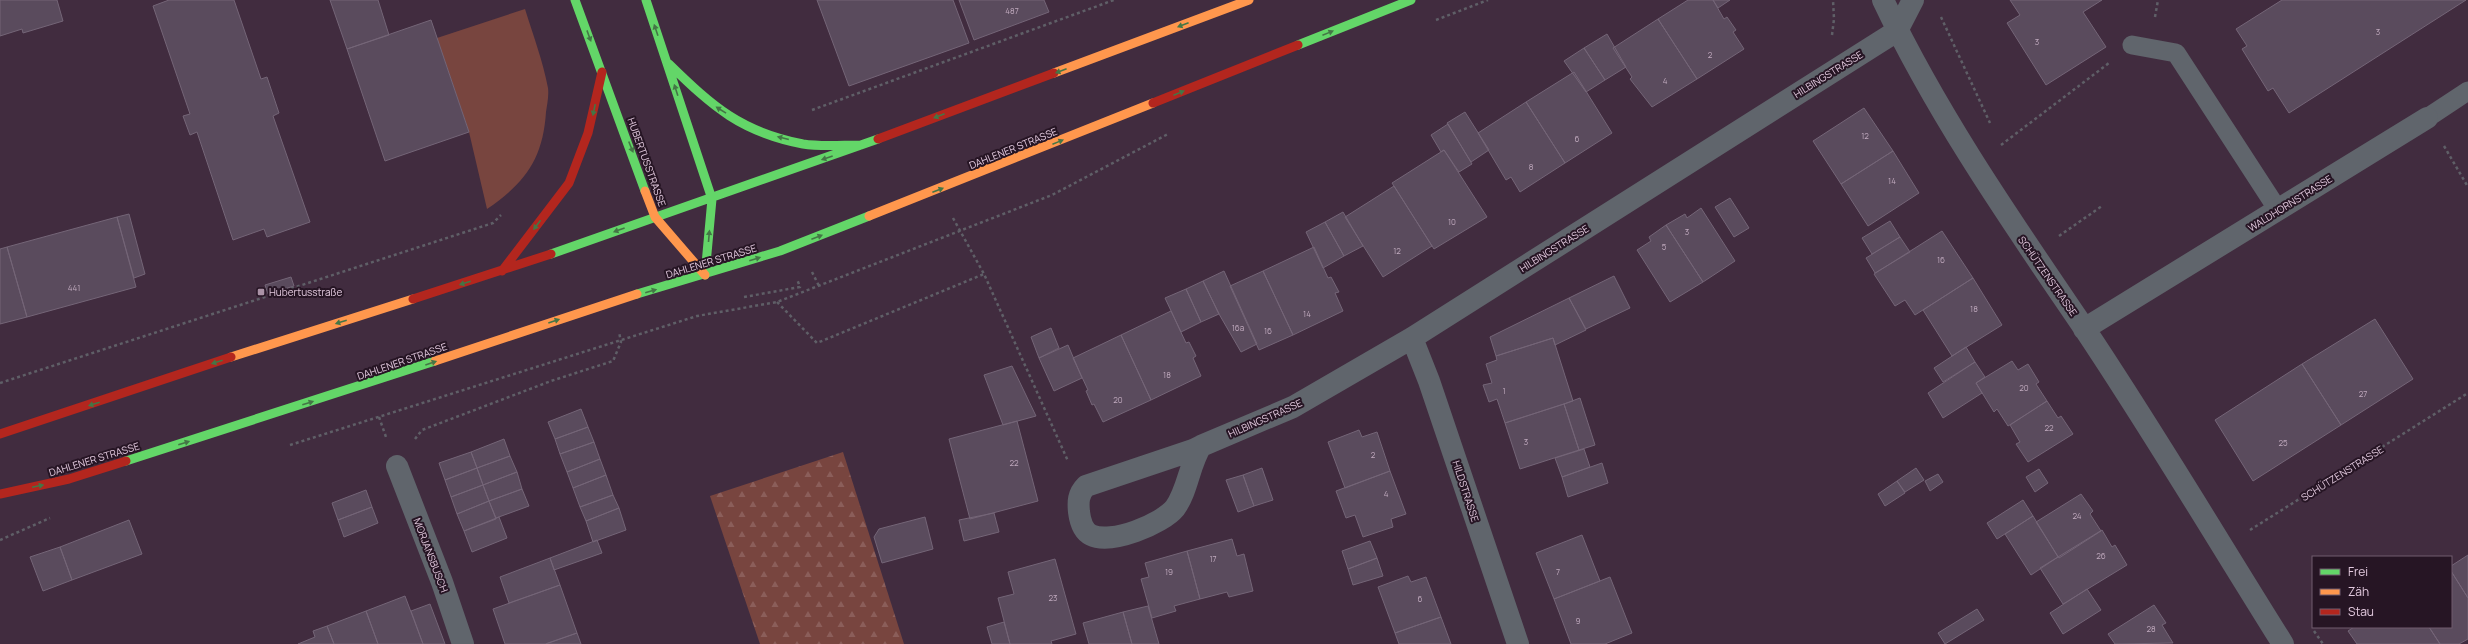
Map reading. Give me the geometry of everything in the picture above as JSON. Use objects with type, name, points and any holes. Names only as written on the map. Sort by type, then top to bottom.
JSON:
[{"type":"main road","name":"HUBERTUSSTRASSE","points":[[576,0],[602,72],[639,166],[655,217],[705,275]]},
{"type":"main road","points":[[646,0],[694,150],[712,199],[705,275]]},
{"type":"main road","points":[[0,434],[320,328],[502,272],[863,145],[1249,0]]},
{"type":"main road","name":"DAHLENER STRASSE","points":[[0,494],[69,480],[368,384],[613,301],[705,275],[780,251],[938,190],[1411,0]]},
{"type":"main road","points":[[666,60],[709,103],[754,131],[804,144],[863,145]]},
{"type":"main road","points":[[502,272],[569,183],[588,133],[602,72]]},
{"type":"street","name":"SCHÜTZENSTRASSE","points":[[1883,0],[1898,31],[1974,164],[2028,248],[2084,329],[2283,644]]},
{"type":"street","points":[[1898,31],[1913,0]]},
{"type":"street","name":"HILBINGSTRASSE","points":[[1082,490],[1086,486],[1201,446],[1293,407],[1412,338],[1898,31]]},
{"type":"street","name":"WALDHORNSTRASSE","points":[[2084,329],[2427,118]]},
{"type":"street","name":"HILDSTRASSE","points":[[1412,338],[1518,644]]},
{"type":"street","points":[[1082,490],[1079,498],[1079,517],[1082,525],[1091,535],[1109,538],[1148,527],[1162,520],[1175,507],[1201,446]]},
{"type":"street","name":"MORJANSBUSCH","points":[[397,466],[442,582],[463,644]]},
{"type":"lane","points":[[2132,45],[2176,53],[2278,210]]},
{"type":"lane","points":[[2427,118],[2468,91]]},
{"type":"path","points":[[808,110],[816,109],[1114,0]]},
{"type":"path","points":[[1940,14],[1991,125]]},
{"type":"path","points":[[2000,146],[2132,45]]},
{"type":"path","points":[[2427,118],[2468,187]]},
{"type":"path","points":[[1997,139],[2004,152]]},
{"type":"path","points":[[938,190],[984,274],[1082,490]]},
{"type":"path","points":[[397,466],[422,430],[550,381],[613,360],[621,342],[697,316],[777,302],[1052,195]]},
{"type":"path","points":[[2054,230],[2058,236],[2102,206]]},
{"type":"path","points":[[0,383],[492,223],[503,213]]},
{"type":"path","points":[[777,302],[817,343],[984,274]]},
{"type":"path","points":[[368,384],[397,466]]},
{"type":"path","name":"SCHÜTZENSTRASSE","points":[[2222,548],[2468,393]]},
{"type":"green space","points":[[525,9],[541,58],[548,88],[544,129],[541,143],[530,168],[512,189],[487,209],[469,132],[437,38]]},
{"type":"green space","points":[[843,452],[904,644],[760,644],[710,496]]},
{"type":"building","points":[[0,0],[57,0],[63,21],[23,33],[22,29],[0,36]]},
{"type":"building","points":[[169,0],[234,0],[261,79],[267,77],[279,113],[273,116],[310,222],[267,237],[264,229],[233,240],[197,132],[190,135],[183,116],[190,114],[153,6]]},
{"type":"building","points":[[330,0],[378,0],[389,35],[347,49]]},
{"type":"building","points":[[817,0],[953,0],[969,43],[849,86]]},
{"type":"building","points":[[959,0],[1044,0],[1049,12],[974,40]]},
{"type":"building","points":[[1688,0],[1713,0],[1724,19],[1727,17],[1736,30],[1733,32],[1744,49],[1697,79],[1658,19]]},
{"type":"building","points":[[1713,0],[1730,0],[1718,8]]},
{"type":"building","points":[[2010,0],[2102,0],[2083,12],[2106,47],[2046,85],[2007,23],[2020,15]]},
{"type":"building","points":[[2282,0],[2466,0],[2289,113],[2273,88],[2268,91],[2242,49],[2247,46],[2236,29]]},
{"type":"building","points":[[1658,19],[1697,79],[1652,107],[1630,79],[1632,77],[1613,48]]},
{"type":"building","points":[[431,20],[469,132],[385,161],[347,49]]},
{"type":"building","points":[[1607,34],[1626,67],[1605,80],[1584,48]]},
{"type":"building","points":[[1584,48],[1605,80],[1586,92],[1564,61]]},
{"type":"building","points":[[1574,72],[1612,133],[1565,163],[1526,102]]},
{"type":"building","points":[[1526,102],[1565,163],[1520,192],[1511,177],[1506,180],[1478,133]]},
{"type":"building","points":[[1864,108],[1893,151],[1841,184],[1813,141]]},
{"type":"building","points":[[1465,112],[1489,150],[1471,162],[1447,123]]},
{"type":"building","points":[[1448,124],[1472,164],[1459,172],[1444,150],[1441,152],[1431,135]]},
{"type":"building","points":[[1444,150],[1487,217],[1434,249],[1392,183]]},
{"type":"building","points":[[1893,151],[1919,193],[1868,226],[1841,184]]},
{"type":"building","points":[[1394,186],[1432,246],[1383,277],[1345,217]]},
{"type":"building","points":[[1730,198],[1749,228],[1734,237],[1715,207]]},
{"type":"building","points":[[1701,208],[1735,261],[1703,282],[1666,225],[1685,214],[1687,218]]},
{"type":"building","points":[[1343,212],[1363,246],[1344,256],[1325,222]]},
{"type":"building","points":[[129,214],[145,274],[134,278],[117,217]]},
{"type":"building","points":[[117,217],[136,287],[27,317],[7,247]]},
{"type":"building","points":[[1890,221],[1900,237],[1872,254],[1862,238]]},
{"type":"building","points":[[1325,222],[1344,256],[1323,268],[1306,232]]},
{"type":"building","points":[[1666,225],[1703,282],[1670,302],[1637,250],[1651,241],[1649,237]]},
{"type":"building","points":[[1942,231],[1973,278],[1915,315],[1905,300],[1895,306],[1874,274]]},
{"type":"building","points":[[1900,237],[1910,252],[1875,273],[1866,258]]},
{"type":"building","points":[[7,247],[27,317],[0,324],[0,249]]},
{"type":"building","points":[[1314,247],[1328,278],[1331,277],[1339,292],[1335,293],[1343,311],[1293,335],[1263,271]]},
{"type":"building","points":[[1224,271],[1257,344],[1241,352],[1219,314],[1203,281]]},
{"type":"building","points":[[1263,271],[1293,335],[1259,350],[1230,286]]},
{"type":"building","points":[[1614,276],[1630,308],[1586,329],[1569,298]]},
{"type":"building","points":[[291,277],[294,286],[268,294],[265,285]]},
{"type":"building","points":[[1973,278],[2002,325],[1952,356],[1923,310]]},
{"type":"building","points":[[1203,281],[1219,314],[1201,322],[1186,289]]},
{"type":"building","points":[[1186,289],[1201,322],[1181,332],[1165,298]]},
{"type":"building","points":[[1569,298],[1586,330],[1555,345],[1553,338],[1496,356],[1490,337]]},
{"type":"building","points":[[1171,311],[1186,343],[1189,342],[1196,356],[1193,358],[1201,376],[1151,400],[1121,335]]},
{"type":"building","points":[[2375,319],[2413,379],[2341,425],[2302,364]]},
{"type":"building","points":[[1051,328],[1059,348],[1039,358],[1031,337]]},
{"type":"building","points":[[1121,335],[1151,400],[1103,422],[1094,404],[1092,405],[1086,391],[1088,390],[1073,358]]},
{"type":"building","points":[[1553,338],[1573,401],[1505,423],[1497,399],[1489,402],[1483,385],[1492,383],[1486,364],[1497,360],[1496,356]]},
{"type":"building","points":[[1068,345],[1082,378],[1054,391],[1039,358]]},
{"type":"building","points":[[1966,347],[1975,362],[1943,382],[1934,368]]},
{"type":"building","points":[[2012,361],[2018,370],[2028,364],[2039,382],[2036,384],[2047,401],[2008,426],[1997,409],[1994,412],[1976,383]]},
{"type":"building","points":[[1975,362],[1985,377],[1976,383],[1982,393],[1943,418],[1928,393]]},
{"type":"building","points":[[2302,364],[2341,425],[2253,481],[2215,420]]},
{"type":"building","points":[[1012,366],[1036,416],[1003,425],[984,375]]},
{"type":"building","points":[[1580,398],[1595,445],[1579,450],[1564,404]]},
{"type":"building","points":[[2047,401],[2058,418],[2061,416],[2073,434],[2028,462],[2016,444],[2020,442],[2010,425]]},
{"type":"building","points":[[1564,404],[1579,450],[1520,469],[1505,423]]},
{"type":"building","points":[[581,409],[588,427],[555,439],[548,422]]},
{"type":"building","points":[[1017,421],[1038,501],[970,519],[949,439]]},
{"type":"building","points":[[588,427],[594,442],[560,454],[555,439]]},
{"type":"building","points":[[1359,430],[1362,437],[1377,432],[1390,471],[1345,488],[1328,442]]},
{"type":"building","points":[[504,439],[510,456],[477,468],[471,452]]},
{"type":"building","points":[[594,442],[600,459],[567,472],[560,454]]},
{"type":"building","points":[[1584,449],[1590,467],[1562,477],[1555,458]]},
{"type":"building","points":[[471,452],[477,468],[445,480],[439,463]]},
{"type":"building","points":[[510,456],[517,472],[483,485],[477,468]]},
{"type":"building","points":[[600,459],[606,475],[573,488],[567,472]]},
{"type":"building","points":[[1602,463],[1608,483],[1568,497],[1562,477]]},
{"type":"building","points":[[477,468],[483,485],[451,497],[445,480]]},
{"type":"building","points":[[1262,468],[1273,500],[1254,506],[1243,475]]},
{"type":"building","points":[[1916,468],[1924,480],[1905,492],[1897,481]]},
{"type":"building","points":[[2039,469],[2048,483],[2035,492],[2026,477]]},
{"type":"building","points":[[1390,471],[1406,514],[1391,519],[1393,527],[1363,537],[1355,515],[1346,518],[1336,491]]},
{"type":"building","points":[[517,472],[522,489],[489,501],[483,485]]},
{"type":"building","points":[[1938,474],[1943,482],[1930,491],[1925,481]]},
{"type":"building","points":[[606,475],[613,495],[580,507],[573,488]]},
{"type":"building","points":[[1243,475],[1254,506],[1238,512],[1226,480]]},
{"type":"building","points":[[1897,481],[1905,493],[1885,506],[1878,494]]},
{"type":"building","points":[[483,485],[489,501],[457,514],[451,497]]},
{"type":"building","points":[[522,489],[529,506],[496,518],[489,501]]},
{"type":"building","points":[[366,490],[372,507],[338,520],[332,503]]},
{"type":"building","points":[[2081,494],[2093,511],[2090,514],[2101,531],[2059,558],[2036,522]]},
{"type":"building","points":[[613,495],[619,508],[586,521],[580,507]]},
{"type":"building","points":[[2023,500],[2033,516],[1997,539],[1987,523]]},
{"type":"building","points":[[489,501],[496,519],[464,531],[457,514]]},
{"type":"building","points":[[372,507],[378,523],[344,537],[338,520]]},
{"type":"building","points":[[619,508],[626,530],[593,542],[586,521]]},
{"type":"building","points":[[994,513],[999,532],[964,541],[959,520]]},
{"type":"building","points":[[2033,516],[2058,557],[2031,575],[2005,534]]},
{"type":"building","points":[[499,517],[507,538],[472,552],[464,531]]},
{"type":"building","points":[[925,517],[933,549],[882,563],[874,537],[879,529]]},
{"type":"building","points":[[129,520],[142,554],[72,580],[60,547]]},
{"type":"building","points":[[2102,530],[2112,547],[2115,545],[2127,565],[2063,604],[2040,568]]},
{"type":"building","points":[[1582,535],[1600,581],[1554,599],[1536,553]]},
{"type":"building","points":[[1232,539],[1237,556],[1244,554],[1253,591],[1229,597],[1227,592],[1200,599],[1187,551]]},
{"type":"building","points":[[597,540],[602,553],[554,570],[550,558]]},
{"type":"building","points":[[1370,541],[1377,558],[1348,569],[1342,551]]},
{"type":"building","points":[[60,547],[72,580],[43,591],[30,557]]},
{"type":"building","points":[[1187,551],[1200,599],[1174,606],[1176,611],[1152,618],[1141,579],[1149,577],[1145,563]]},
{"type":"building","points":[[2468,555],[2468,598],[2452,573],[2452,565]]},
{"type":"building","points":[[550,558],[560,585],[509,603],[500,577]]},
{"type":"building","points":[[1377,558],[1383,576],[1353,585],[1348,569]]},
{"type":"building","points":[[1055,559],[1076,634],[1051,641],[1052,644],[1010,644],[998,598],[1014,594],[1008,572]]},
{"type":"building","points":[[2452,573],[2468,598],[2468,639],[2459,644],[2440,644],[2430,628],[2452,628]]},
{"type":"building","points":[[1408,576],[1411,582],[1426,577],[1441,617],[1395,633],[1378,587]]},
{"type":"building","points":[[1610,577],[1632,633],[1605,644],[1571,644],[1554,599]]},
{"type":"building","points":[[560,585],[577,633],[545,644],[505,644],[493,609]]},
{"type":"building","points":[[2087,589],[2101,610],[2063,634],[2050,613]]},
{"type":"building","points":[[405,596],[423,644],[378,644],[366,611]]},
{"type":"building","points":[[430,604],[445,644],[423,644],[411,611]]},
{"type":"building","points":[[2154,605],[2166,623],[2162,625],[2173,643],[2115,644],[2108,634]]},
{"type":"building","points":[[1148,606],[1159,644],[1132,644],[1123,612]]},
{"type":"building","points":[[1977,609],[1984,620],[1945,644],[1938,633]]},
{"type":"building","points":[[366,611],[378,644],[334,644],[327,626]]},
{"type":"building","points":[[1123,612],[1132,644],[1089,644],[1083,623]]},
{"type":"building","points":[[1441,617],[1451,644],[1399,644],[1395,633]]},
{"type":"building","points":[[1004,622],[1010,644],[992,644],[987,627]]},
{"type":"building","points":[[327,626],[334,644],[298,644],[315,637],[313,631]]},
{"type":"building","points":[[2352,628],[2430,628],[2440,644],[2357,644],[2348,631]]},
{"type":"building","points":[[577,633],[581,644],[546,644]]},
{"type":"traffic: fast","points":[[575,0],[645,191]]},
{"type":"traffic: fast","points":[[646,0],[712,199],[705,275]]},
{"type":"traffic: fast","points":[[1298,45],[1411,0]]},
{"type":"traffic: fast","points":[[669,64],[714,105],[745,125],[781,139],[803,144],[824,146],[861,145]]},
{"type":"traffic: fast","points":[[551,254],[878,139]]},
{"type":"traffic: fast","points":[[637,294],[780,251],[869,216]]},
{"type":"traffic: fast","points":[[126,461],[435,361]]},
{"type":"traffic: slow","points":[[1054,73],[1249,0]]},
{"type":"traffic: slow","points":[[869,216],[1153,103]]},
{"type":"traffic: slow","points":[[645,191],[655,217],[705,275]]},
{"type":"traffic: slow","points":[[435,361],[637,294]]},
{"type":"traffic: slow","points":[[231,357],[413,299]]},
{"type":"traffic: jam","points":[[1153,103],[1298,45]]},
{"type":"traffic: jam","points":[[502,271],[569,183],[588,133],[602,72]]},
{"type":"traffic: jam","points":[[878,139],[1054,73]]},
{"type":"traffic: jam","points":[[413,299],[551,254]]},
{"type":"traffic: jam","points":[[0,434],[231,357]]},
{"type":"traffic: jam","points":[[0,494],[69,479],[126,461]]},
{"type":"place","name":"Hubertusstraße","points":[[261,292]]}]
